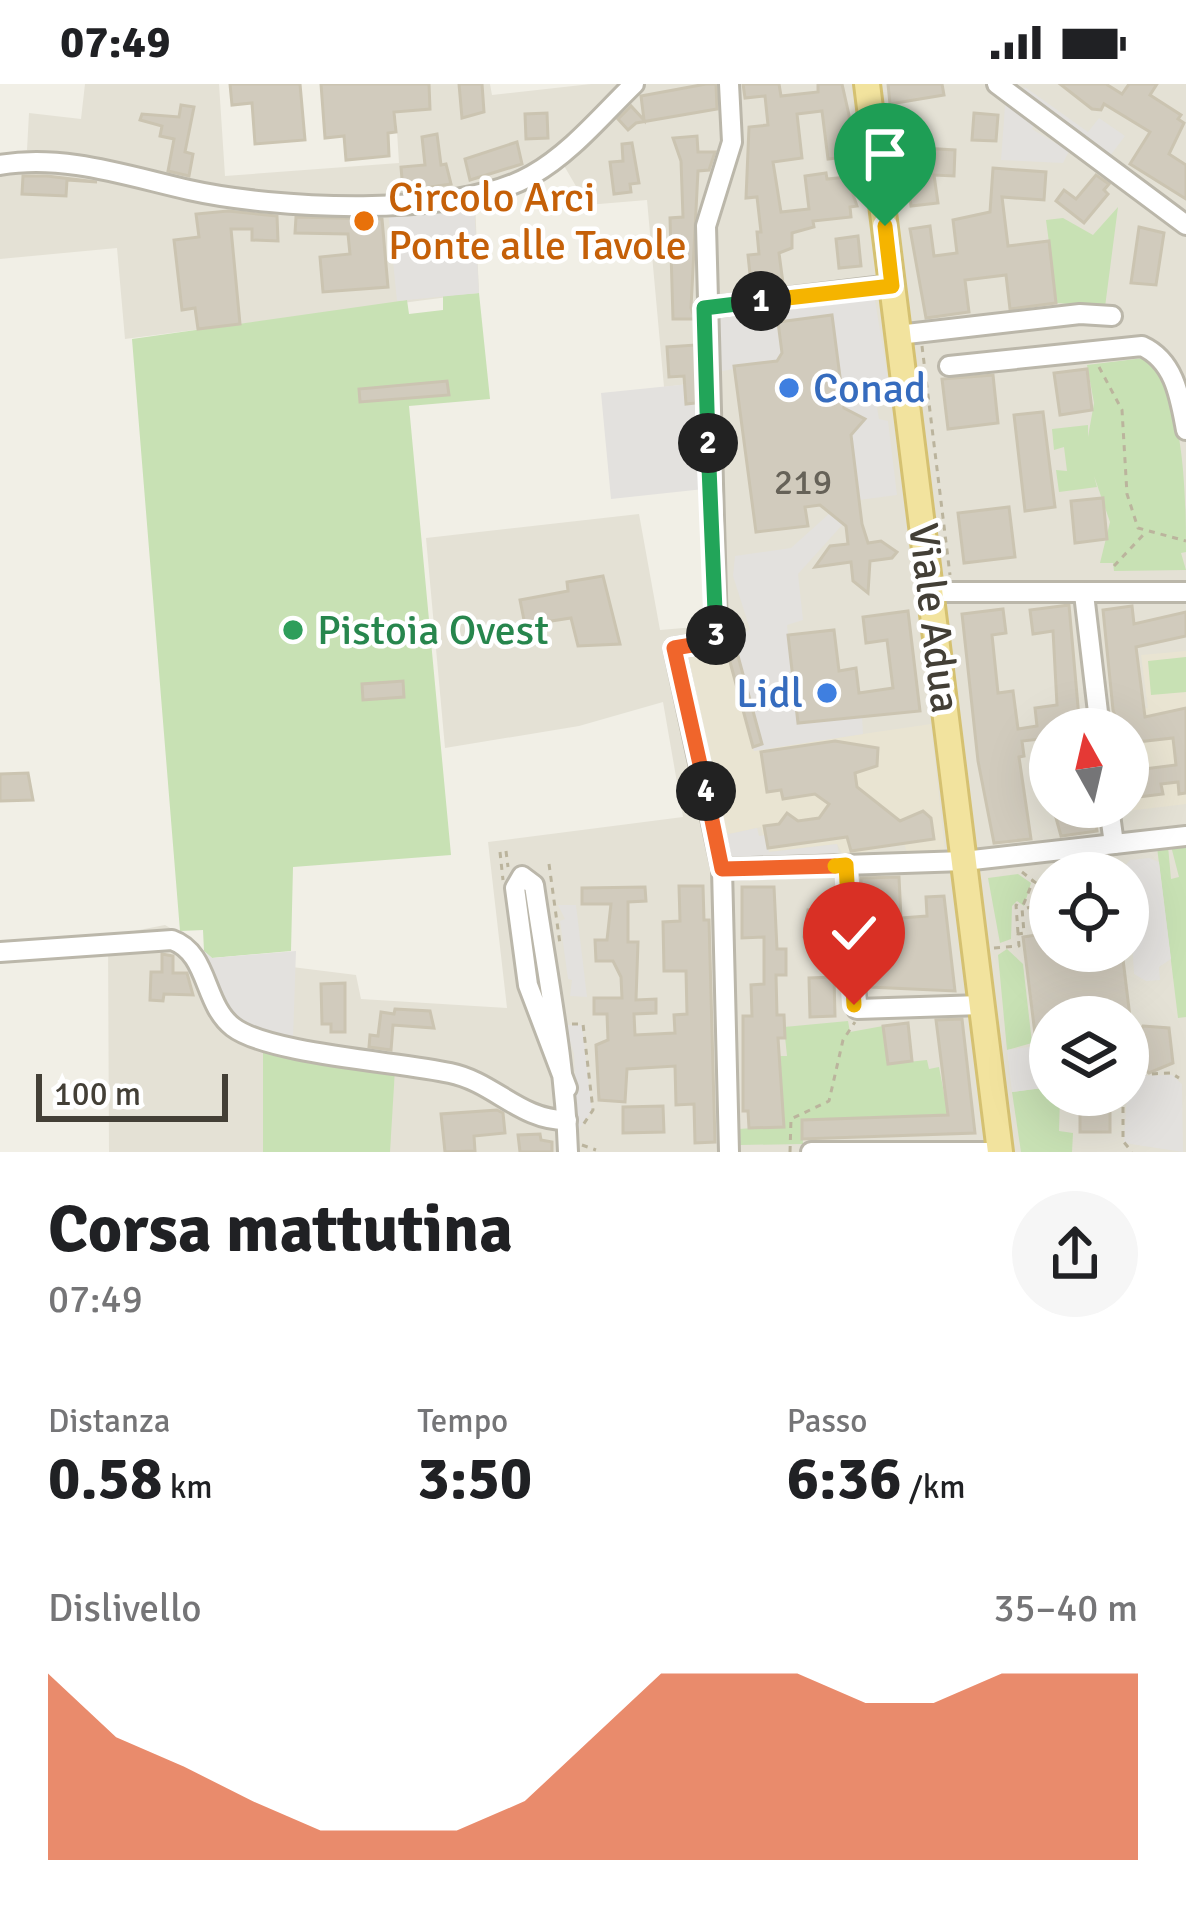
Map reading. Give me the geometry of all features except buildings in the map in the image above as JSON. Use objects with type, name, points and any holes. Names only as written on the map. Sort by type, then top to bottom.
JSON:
[{"type":"main road","name":"Viale Adua","points":[[867,84],[892,286],[909,334],[941,592],[964,861],[1000,1152]]},
{"type":"street","points":[[0,165],[61,163],[254,202],[355,205],[446,198],[507,186],[533,175],[634,84]]},
{"type":"street","points":[[729,84],[733,134],[707,214],[704,308],[717,631],[710,642],[674,648],[722,869],[730,1152]]},
{"type":"street","points":[[997,84],[1186,225]]},
{"type":"street","points":[[704,308],[892,286]]},
{"type":"street","points":[[909,334],[1080,314],[1112,316]]},
{"type":"street","points":[[949,367],[1142,346],[1159,356],[1172,375],[1186,430]]},
{"type":"street","points":[[941,592],[1186,592]]},
{"type":"street","points":[[1084,594],[1098,708]]},
{"type":"street","points":[[722,869],[964,861],[1104,828]]},
{"type":"street","points":[[1127,828],[1186,836]]},
{"type":"street","points":[[846,865],[854,1005],[864,1012],[982,1005]]},
{"type":"street","points":[[0,952],[172,940],[193,953],[214,1004],[244,1033],[460,1076],[573,1136]]},
{"type":"street","points":[[542,953],[573,1136]]},
{"type":"street","points":[[811,1152],[987,1152]]},
{"type":"path","points":[[909,334],[941,592]]},
{"type":"path","points":[[1097,364],[1121,406],[1128,498],[1144,533]]},
{"type":"path","points":[[1144,533],[1186,541]]},
{"type":"path","points":[[1114,566],[1144,533]]},
{"type":"path","points":[[542,953],[549,863]]},
{"type":"path","points":[[1021,871],[1029,877]]},
{"type":"path","points":[[994,948],[1019,946],[1029,896]]},
{"type":"path","points":[[1023,908],[1029,907]]},
{"type":"path","points":[[569,1008],[571,1024],[583,1024],[593,1110],[573,1136],[596,1150]]},
{"type":"path","points":[[790,1152],[791,1119],[829,1101],[844,1040],[864,1012]]},
{"type":"path","points":[[1149,1074],[1171,1073],[1179,1078]]},
{"type":"path","points":[[1123,1116],[1123,1141],[1132,1152]]},
{"type":"shaded area","points":[[85,84],[219,84],[225,176],[399,163],[394,84],[490,84],[492,95],[591,84],[1186,84],[1186,1152],[109,1152],[108,936],[165,925],[198,944],[231,1009],[292,967],[356,975],[361,999],[507,1008],[488,842],[683,817],[663,702],[579,726],[445,748],[426,538],[639,514],[660,630],[707,626],[698,383],[664,387],[647,200],[587,205],[563,164],[520,192],[475,202],[479,293],[125,339],[117,248],[0,259],[0,155],[27,150],[29,113],[81,119]]},
{"type":"shaded area","points":[[1025,87],[1088,132],[1099,118],[1125,136],[1110,156],[1020,93]]},
{"type":"shaded area","points":[[1010,102],[1035,123],[1032,129],[1069,151],[1063,163],[1001,160],[1005,106]]},
{"type":"shaded area","points":[[474,202],[479,293],[397,301],[388,211]]},
{"type":"shaded area","points":[[874,294],[890,392],[879,394],[876,402],[879,419],[888,421],[897,495],[859,500],[832,316],[779,322],[782,353],[777,361],[717,372],[715,315]]},
{"type":"shaded area","points":[[699,383],[704,489],[611,499],[601,393]]},
{"type":"shaded area","points":[[830,513],[843,524],[798,574],[803,620],[787,625],[798,723],[862,716],[863,734],[754,751],[725,645],[750,629],[733,576],[735,556],[791,548]]},
{"type":"shaded area","points":[[725,645],[754,750],[931,724],[945,851],[907,852],[904,843],[844,857],[837,844],[768,852],[761,827],[720,836],[684,654]]},
{"type":"shaded area","points":[[1186,651],[1186,804],[1149,808],[1149,708],[1141,655]]},
{"type":"shaded area","points":[[757,828],[759,836],[766,835],[769,852],[837,844],[839,854],[725,858],[720,836]]},
{"type":"shaded area","points":[[1149,858],[1159,862],[1171,959],[1159,967],[1160,980],[1146,981],[1134,974],[1149,972]]},
{"type":"shaded area","points":[[558,905],[576,905],[587,997],[570,996],[572,980],[568,979],[560,921],[565,919]]},
{"type":"shaded area","points":[[204,951],[212,958],[296,951],[293,1039],[261,1031],[232,1013]]},
{"type":"shaded area","points":[[565,1025],[582,1025],[592,1111],[577,1132],[574,1054]]},
{"type":"shaded area","points":[[1029,1047],[1029,1090],[1012,1092],[1007,1050]]},
{"type":"shaded area","points":[[1172,1075],[1182,1084],[1183,1152],[1124,1143],[1126,1116],[1149,1116],[1149,1076]]},
{"type":"green space","points":[[1118,207],[1105,307],[1057,303],[1046,220],[1063,218],[1093,235]]},
{"type":"green space","name":"Pistoia Ovest","points":[[479,293],[490,399],[409,406],[451,855],[293,867],[291,951],[212,958],[204,951],[203,930],[180,931],[132,339],[407,300],[409,314],[443,310],[443,296]]},
{"type":"green space","points":[[1144,358],[1158,373],[1176,420],[1184,477],[1186,552],[1181,553],[1186,570],[1114,571],[1113,563],[1100,563],[1110,522],[1094,476],[1097,487],[1059,492],[1056,470],[1067,471],[1064,447],[1054,450],[1052,429],[1088,425],[1088,437],[1094,403],[1087,365]]},
{"type":"green space","points":[[1186,657],[1186,692],[1151,695],[1148,661]]},
{"type":"green space","points":[[1186,844],[1186,1017],[1178,1018],[1157,847],[1168,846],[1171,879],[1179,877],[1171,846]]},
{"type":"green space","points":[[1018,874],[1029,882],[1024,906],[1017,901],[1012,906],[1011,939],[1000,943],[988,878]]},
{"type":"green space","points":[[1007,949],[1023,964],[1029,1017],[1029,1044],[1007,1050],[998,955]]},
{"type":"green space","points":[[848,1021],[850,1032],[883,1026],[888,1064],[927,1060],[929,1069],[939,1067],[948,1114],[802,1120],[803,1144],[740,1145],[739,1129],[784,1126],[779,1056],[787,1056],[784,1027]]},
{"type":"green space","points":[[263,1045],[395,1069],[390,1152],[263,1152]]},
{"type":"green space","points":[[1029,1090],[1029,1116],[1059,1116],[1059,1131],[1073,1133],[1072,1152],[1021,1152],[1012,1092]]},
{"type":"place","name":"Circolo Arci Ponte alle Tavole","points":[[364,221]]},
{"type":"place","name":"Conad","points":[[789,388]]},
{"type":"place","name":"Pistoia Ovest","points":[[293,630]]},
{"type":"place","name":"Lidl","points":[[827,693]]},
{"type":"route","points":[[854,1005],[846,865],[722,869],[674,648],[710,642],[717,631],[704,308],[892,286],[885,226]]}]
